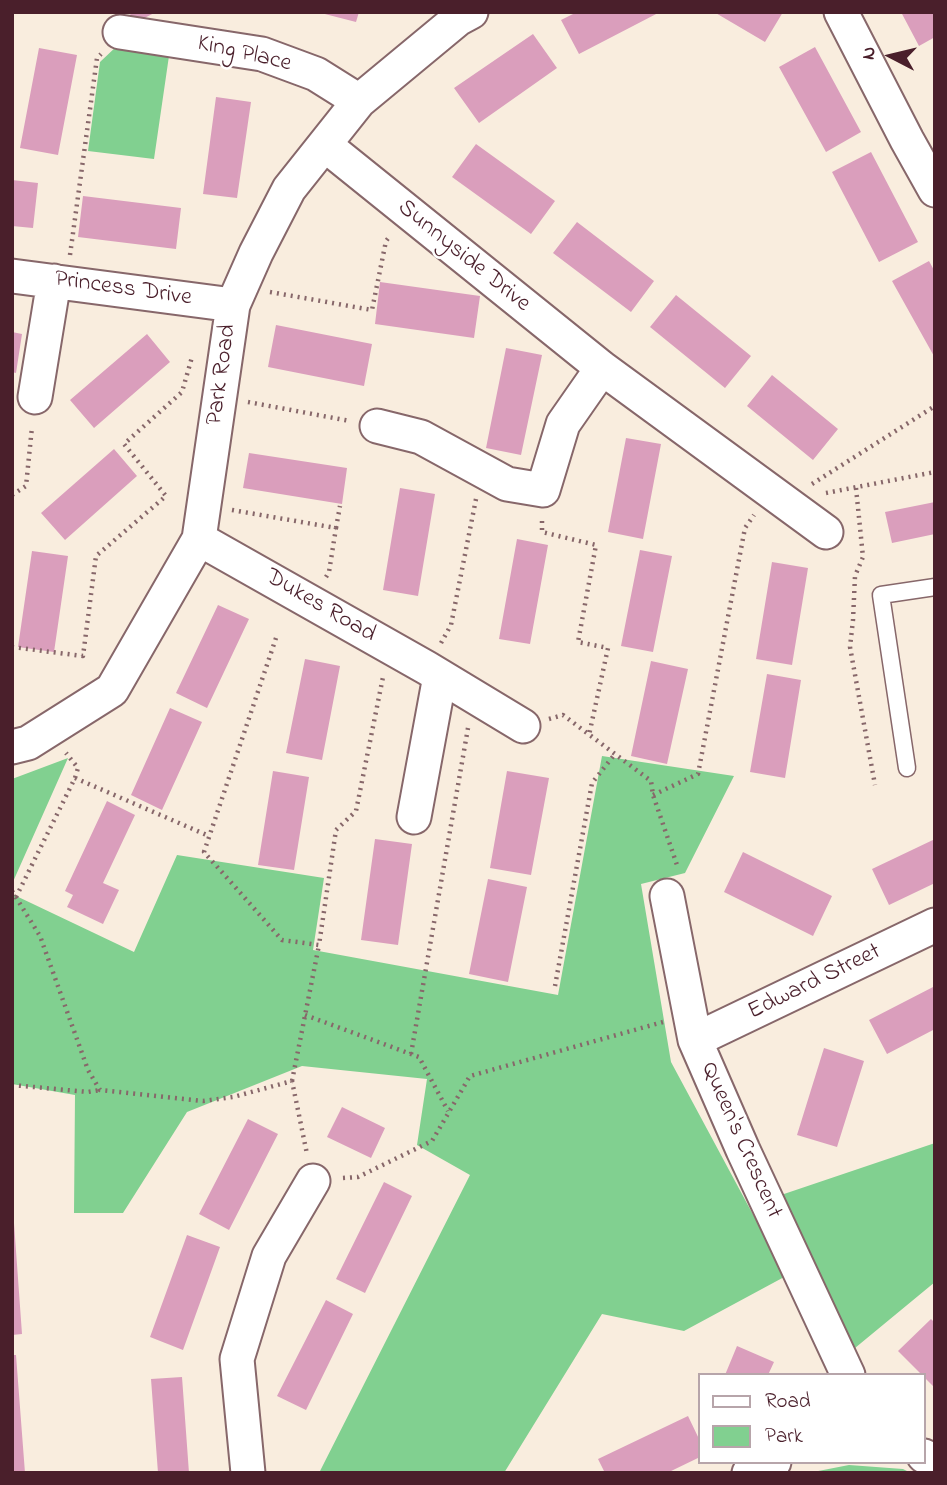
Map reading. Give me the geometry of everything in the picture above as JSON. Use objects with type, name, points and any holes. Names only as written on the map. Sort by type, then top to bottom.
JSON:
[{"type":"street","name":"Park Road","points":[[12,747],[28,743],[112,690],[199,539],[237,296],[289,189],[359,101],[458,19],[471,12]]},
{"type":"street","points":[[841,12],[935,190]]},
{"type":"street","name":"King Place","points":[[120,32],[262,54],[316,74],[359,101]]},
{"type":"street","name":"Sunnyside Drive","points":[[324,145],[602,368],[826,532]]},
{"type":"street","name":"Princess Drive","points":[[12,276],[133,293],[237,296]]},
{"type":"street","points":[[35,397],[60,281]]},
{"type":"street","points":[[377,426],[421,437],[507,484],[543,489],[563,424],[602,368]]},
{"type":"street","name":"Dukes Road","points":[[199,539],[389,646],[523,726]]},
{"type":"street","points":[[414,817],[433,672]]},
{"type":"street","name":"Queen's Crescent","points":[[667,896],[693,1027],[743,1150],[847,1373]]},
{"type":"street","name":"Edward Street","points":[[693,1027],[935,925]]},
{"type":"street","points":[[247,1473],[237,1359],[269,1256],[313,1181]]},
{"type":"street","points":[[749,1473],[769,1464]]},
{"type":"lane","points":[[907,768],[881,595],[935,587]]},
{"type":"path","points":[[60,281],[97,58],[120,32]]},
{"type":"path","points":[[237,296],[372,310],[386,241],[409,213]]},
{"type":"path","points":[[12,647],[83,656],[96,556],[166,496],[124,444],[182,392],[195,348]]},
{"type":"path","points":[[12,495],[26,486],[35,397]]},
{"type":"path","points":[[220,397],[377,426]]},
{"type":"path","points":[[653,795],[698,774],[744,528],[778,497],[935,406]]},
{"type":"path","points":[[433,672],[451,625],[482,468]]},
{"type":"path","points":[[778,497],[856,488],[935,472]]},
{"type":"path","points":[[856,488],[863,557],[855,576],[850,647],[875,785]]},
{"type":"path","points":[[543,489],[541,532],[596,545],[578,642],[608,648],[589,735]]},
{"type":"path","points":[[204,505],[336,528]]},
{"type":"path","points":[[310,602],[329,572],[340,506]]},
{"type":"path","points":[[275,638],[204,852],[282,940],[319,945]]},
{"type":"path","points":[[389,646],[356,811],[336,830],[319,945],[292,1081],[313,1181],[358,1177],[432,1141],[470,1076],[693,1027]]},
{"type":"path","points":[[411,1054],[473,696]]},
{"type":"path","points":[[523,726],[564,715],[651,781],[653,795],[681,876],[667,896]]},
{"type":"path","points":[[16,897],[78,768],[47,730]]},
{"type":"path","points":[[555,986],[592,783],[615,754]]},
{"type":"path","points":[[75,778],[209,836]]},
{"type":"path","points":[[12,891],[40,936],[88,1070],[100,1090]]},
{"type":"path","points":[[305,1015],[419,1057],[449,1112]]},
{"type":"path","points":[[12,1085],[88,1092],[100,1090],[203,1101],[233,1097],[292,1081]]},
{"type":"green space","points":[[118,45],[170,49],[154,159],[88,151],[100,62]]},
{"type":"green space","points":[[602,756],[734,776],[685,873],[641,884],[671,1062],[786,1276],[684,1331],[602,1314],[504,1473],[319,1473],[470,1175],[417,1145],[427,1079],[302,1066],[187,1112],[123,1213],[74,1213],[75,1095],[12,1084],[12,894],[134,952],[177,855],[324,878],[313,950],[558,995]]},
{"type":"green space","points":[[68,758],[12,884],[12,779]]},
{"type":"green space","points":[[935,1143],[935,1282],[855,1348],[781,1195]]},
{"type":"green space","points":[[849,1465],[903,1469],[911,1473],[808,1473]]},
{"type":"building","points":[[129,12],[156,12],[135,23]]},
{"type":"building","points":[[317,12],[359,12],[356,22]]},
{"type":"building","points":[[577,12],[660,12],[579,54],[561,20]]},
{"type":"building","points":[[714,12],[783,12],[765,42]]},
{"type":"building","points":[[901,12],[935,12],[935,37],[919,46]]},
{"type":"building","points":[[533,34],[557,68],[479,123],[454,88]]},
{"type":"building","points":[[815,47],[861,132],[826,152],[779,67]]},
{"type":"building","points":[[39,48],[77,55],[58,155],[20,148]]},
{"type":"building","points":[[216,97],[251,102],[237,198],[203,194]]},
{"type":"building","points":[[476,144],[555,201],[531,234],[452,177]]},
{"type":"building","points":[[871,152],[918,242],[879,262],[832,172]]},
{"type":"building","points":[[12,180],[38,183],[33,228],[12,226]]},
{"type":"building","points":[[83,196],[181,208],[176,249],[78,237]]},
{"type":"building","points":[[577,222],[654,281],[631,312],[553,253]]},
{"type":"building","points":[[929,261],[935,272],[935,358],[892,281]]},
{"type":"building","points":[[380,282],[480,296],[474,338],[375,324]]},
{"type":"building","points":[[676,295],[751,356],[725,388],[650,327]]},
{"type":"building","points":[[276,325],[372,344],[364,386],[268,367]]},
{"type":"building","points":[[12,332],[22,334],[16,373],[12,372]]},
{"type":"building","points":[[147,334],[170,362],[94,428],[70,400]]},
{"type":"building","points":[[506,348],[542,355],[521,455],[486,448]]},
{"type":"building","points":[[772,375],[838,429],[813,460],[747,406]]},
{"type":"building","points":[[626,438],[661,444],[643,539],[608,532]]},
{"type":"building","points":[[114,449],[137,476],[65,540],[41,513]]},
{"type":"building","points":[[249,453],[347,468],[342,504],[243,488]]},
{"type":"building","points":[[400,488],[435,494],[418,596],[383,590]]},
{"type":"building","points":[[935,502],[935,534],[892,543],[885,512]]},
{"type":"building","points":[[517,539],[548,545],[530,644],[499,639]]},
{"type":"building","points":[[640,550],[672,556],[653,652],[621,646]]},
{"type":"building","points":[[32,551],[68,556],[54,652],[18,647]]},
{"type":"building","points":[[772,562],[808,568],[792,665],[756,659]]},
{"type":"building","points":[[218,605],[249,619],[207,708],[176,693]]},
{"type":"building","points":[[305,659],[340,666],[322,760],[286,753]]},
{"type":"building","points":[[651,661],[688,669],[667,764],[631,756]]},
{"type":"building","points":[[767,674],[801,680],[785,778],[750,772]]},
{"type":"building","points":[[170,708],[202,722],[162,810],[131,795]]},
{"type":"building","points":[[273,771],[309,777],[294,870],[258,865]]},
{"type":"building","points":[[507,771],[549,778],[531,875],[490,868]]},
{"type":"building","points":[[107,801],[135,815],[103,883],[119,890],[103,924],[67,907],[73,895],[65,891]]},
{"type":"building","points":[[375,839],[412,844],[398,945],[361,940]]},
{"type":"building","points":[[935,839],[935,883],[889,905],[872,869]]},
{"type":"building","points":[[743,852],[832,896],[813,936],[724,892]]},
{"type":"building","points":[[488,879],[527,887],[508,982],[469,974]]},
{"type":"building","points":[[935,986],[935,1029],[887,1054],[869,1020]]},
{"type":"building","points":[[824,1048],[864,1061],[837,1147],[797,1135]]},
{"type":"building","points":[[342,1107],[385,1128],[371,1158],[327,1137]]},
{"type":"building","points":[[248,1119],[278,1134],[229,1230],[199,1214]]},
{"type":"building","points":[[384,1182],[412,1196],[365,1293],[336,1279]]},
{"type":"building","points":[[12,1223],[22,1334],[12,1335]]},
{"type":"building","points":[[187,1235],[220,1247],[183,1350],[150,1337]]},
{"type":"building","points":[[326,1300],[353,1314],[306,1410],[277,1396]]},
{"type":"building","points":[[931,1319],[935,1323],[935,1388],[926,1379],[926,1373],[920,1373],[898,1351]]},
{"type":"building","points":[[737,1346],[774,1362],[769,1373],[726,1373]]},
{"type":"building","points":[[12,1355],[16,1355],[25,1473],[12,1473]]},
{"type":"building","points":[[182,1377],[189,1473],[158,1473],[151,1379]]},
{"type":"building","points":[[688,1416],[698,1437],[698,1458],[667,1473],[605,1473],[598,1459]]}]
